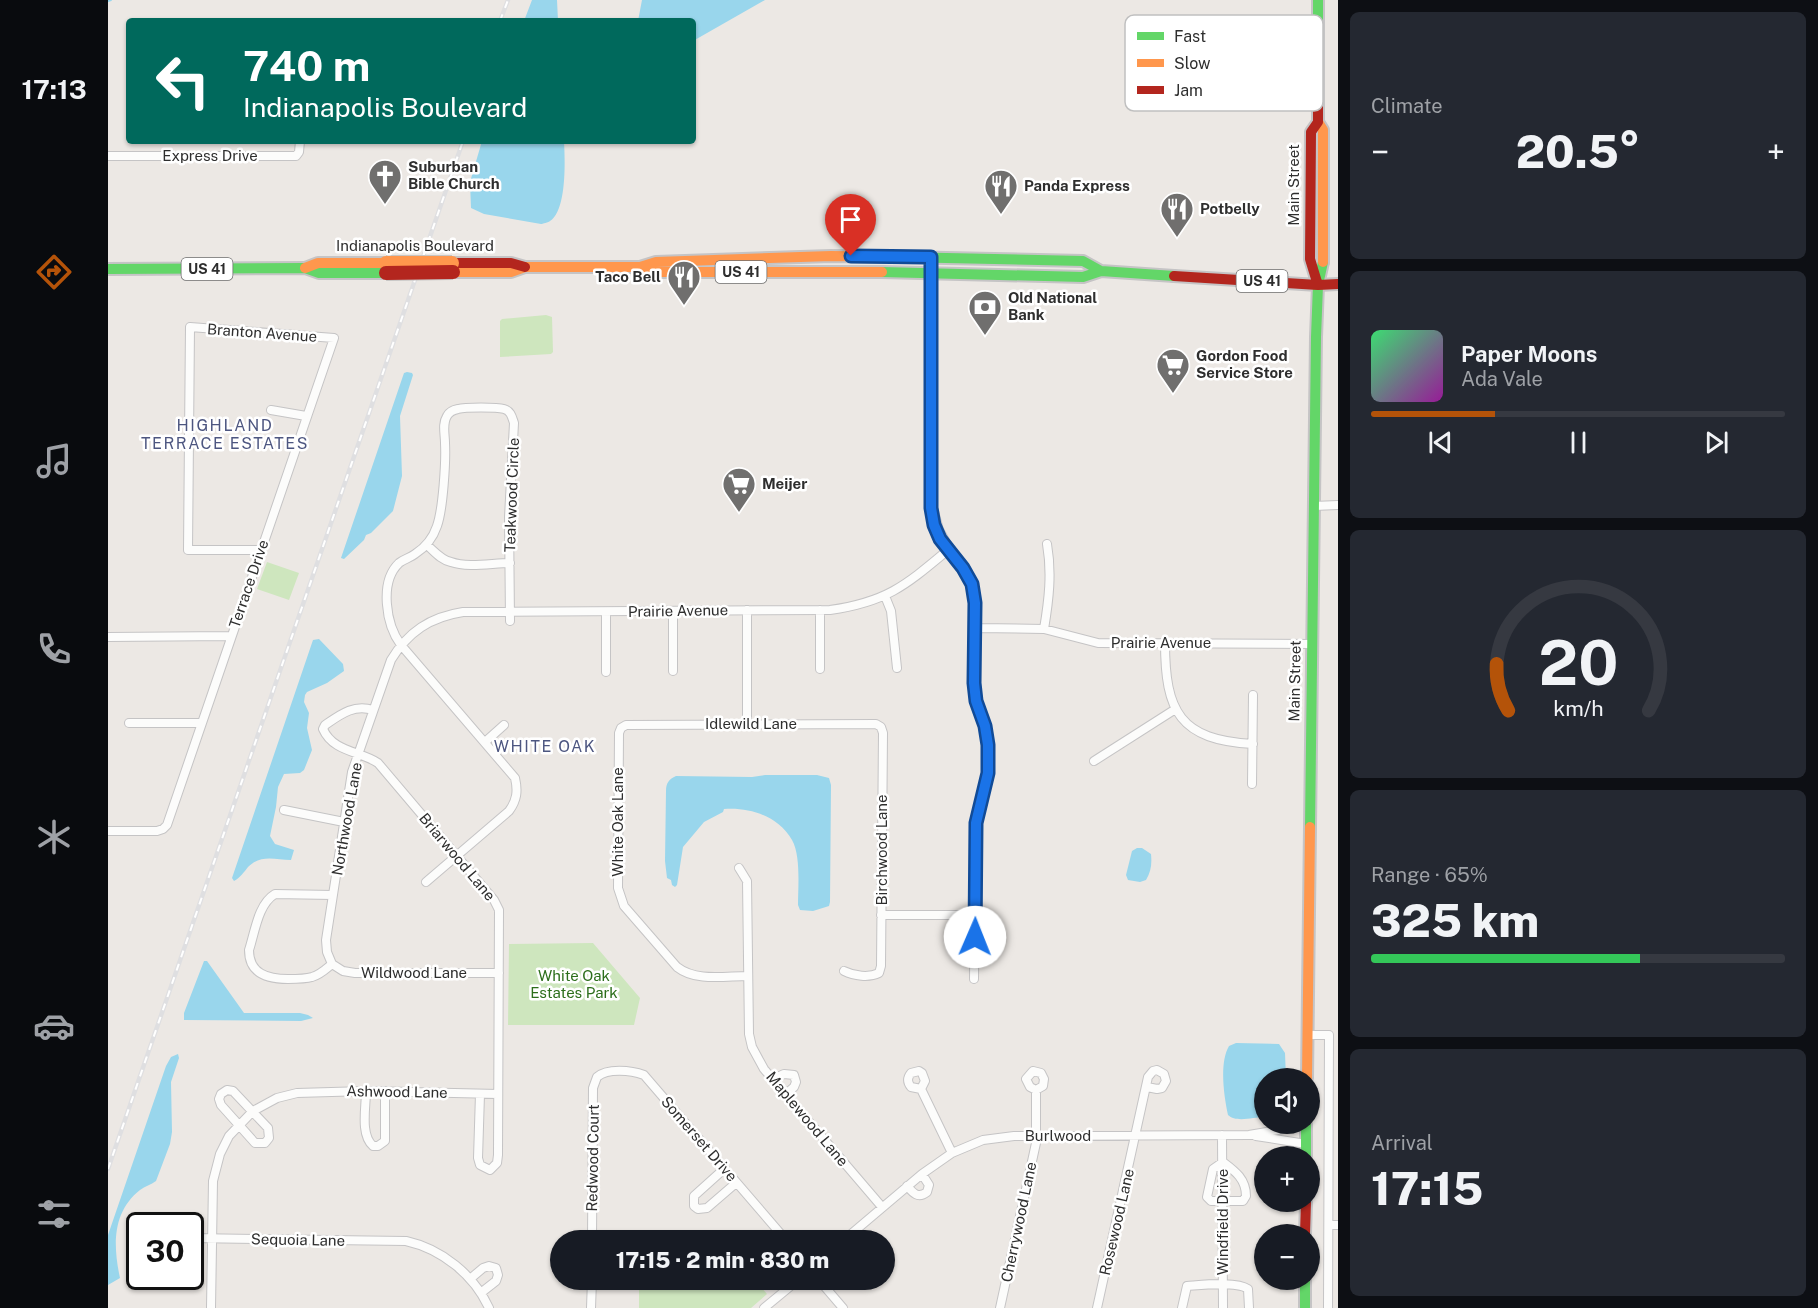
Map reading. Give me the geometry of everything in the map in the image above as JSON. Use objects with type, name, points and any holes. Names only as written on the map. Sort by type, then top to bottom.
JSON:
[{"type":"main road","name":"Main Street","points":[[1318,0],[1318,15]]},
{"type":"main road","name":"Main Street","points":[[1307,1068],[1318,285],[1310,259],[1311,132],[1317,123],[1317,111]]},
{"type":"main road","name":"Indianapolis Boulevard","points":[[108,269],[305,268],[318,263],[386,268],[453,268],[512,263],[525,267],[640,267],[656,262],[831,256],[1083,261],[1101,271]]},
{"type":"main road","points":[[931,257],[931,508],[934,525],[948,550]]},
{"type":"main road","name":"Indianapolis Boulevard","points":[[640,267],[656,272],[931,272],[1067,277],[1083,277],[1101,271],[1318,285],[1338,284]]},
{"type":"main road","points":[[1305,1290],[1305,1308]]},
{"type":"street","name":"Express Drive","points":[[108,156],[296,156],[300,152],[300,144]]},
{"type":"street","name":"Branton Avenue","points":[[261,550],[188,550],[190,327],[334,338]]},
{"type":"street","name":"Terrace Drive","points":[[108,831],[157,831],[167,825],[334,338]]},
{"type":"street","name":"Teakwood Circle","points":[[427,545],[440,518],[446,417],[451,411],[459,408],[504,409],[511,414],[514,423],[509,517],[510,621]]},
{"type":"street","points":[[272,410],[306,416]]},
{"type":"street","points":[[1314,506],[1338,506]]},
{"type":"street","points":[[1044,628],[1051,585],[1051,565],[1047,544]]},
{"type":"street","points":[[426,882],[509,811],[516,802],[518,789],[515,778],[394,635],[389,623],[389,582],[396,566],[427,545],[449,562],[460,564],[510,563]]},
{"type":"street","name":"Prairie Avenue","points":[[401,645],[414,631],[431,621],[463,612],[820,610],[854,607],[885,596],[904,586],[948,550]]},
{"type":"street","points":[[948,550],[963,568],[972,584],[975,603],[974,683],[976,701],[985,726],[988,745],[988,773],[976,823],[974,979]]},
{"type":"street","points":[[885,596],[891,611],[897,668]]},
{"type":"street","points":[[747,610],[747,724]]},
{"type":"street","points":[[820,610],[820,669]]},
{"type":"street","points":[[673,611],[673,671]]},
{"type":"street","points":[[606,612],[606,672]]},
{"type":"street","name":"Prairie Avenue","points":[[975,628],[1044,628],[1098,643],[1312,644]]},
{"type":"street","points":[[108,637],[231,636]]},
{"type":"street","points":[[1165,642],[1168,691],[1174,710],[1190,726],[1209,738],[1253,744]]},
{"type":"street","name":"Northwood Lane","points":[[332,964],[327,952],[326,940],[352,772],[391,660],[401,645]]},
{"type":"street","points":[[1252,784],[1254,695]]},
{"type":"street","name":"Briarwood Lane","points":[[373,710],[355,708],[325,725],[323,729],[326,735],[342,749],[378,763],[494,900],[499,910],[497,1163],[490,1170],[480,1165],[478,1158],[480,1094]]},
{"type":"street","points":[[1094,762],[1174,710]]},
{"type":"street","points":[[129,723],[201,723]]},
{"type":"street","name":"Idlewild Lane","points":[[621,728],[626,725],[747,724],[876,724],[881,727]]},
{"type":"street","points":[[485,742],[504,725]]},
{"type":"street","name":"Birchwood Lane","points":[[844,971],[851,975],[874,975],[879,973],[881,966],[883,733],[881,727]]},
{"type":"street","name":"White Oak Lane","points":[[621,728],[619,733],[618,888],[624,906],[685,974],[748,976]]},
{"type":"street","points":[[284,810],[344,822]]},
{"type":"street","name":"Maplewood Lane","points":[[740,868],[747,881],[748,1022],[752,1047],[764,1069],[882,1207]]},
{"type":"street","points":[[332,964],[313,977],[271,978],[261,975],[254,967],[249,957],[249,950],[263,906],[275,894],[333,895]]},
{"type":"street","points":[[881,915],[975,915]]},
{"type":"street","name":"Wildwood Lane","points":[[332,964],[344,971],[355,973],[499,973]]},
{"type":"street","points":[[1308,1035],[1334,1035],[1334,1130],[1328,1308]]},
{"type":"street","name":"Somerset Drive","points":[[597,1077],[607,1072],[636,1072],[644,1075],[777,1230]]},
{"type":"street","points":[[773,1079],[784,1074],[794,1075],[795,1087],[786,1094]]},
{"type":"street","name":"Redwood Court","points":[[592,1230],[593,1088],[597,1077]]},
{"type":"street","name":"Rosewood Lane","points":[[1098,1308],[1147,1087]]},
{"type":"street","points":[[921,1089],[952,1153]]},
{"type":"street","points":[[227,1090],[232,1091],[268,1128],[269,1138],[265,1143],[255,1143],[239,1125],[219,1100],[221,1094],[227,1090]]},
{"type":"street","name":"Cherrywood Lane","points":[[1000,1308],[1036,1143],[1036,1090]]},
{"type":"street","points":[[366,1091],[367,1142],[378,1146],[384,1141],[385,1091]]},
{"type":"street","name":"Ashwood Lane","points":[[211,1308],[213,1181],[220,1154],[229,1136],[253,1111],[277,1098],[297,1093],[385,1091],[498,1094]]},
{"type":"street","name":"Burlwood","points":[[855,1230],[922,1174],[952,1153],[983,1140],[1014,1136],[1254,1134]]},
{"type":"street","name":"Windfield Drive","points":[[1222,1135],[1223,1308]]},
{"type":"street","points":[[1249,1135],[1291,1146]]},
{"type":"street","points":[[1222,1162],[1238,1173],[1246,1190],[1243,1201],[1223,1201],[1210,1201],[1208,1197],[1213,1169],[1222,1162]]},
{"type":"street","points":[[724,1169],[694,1196],[694,1206],[698,1209],[707,1208],[736,1183]]},
{"type":"street","points":[[908,1186],[917,1195],[921,1196],[927,1192],[929,1185],[922,1174]]},
{"type":"street","points":[[1329,1225],[1338,1225]]},
{"type":"street","name":"Sequoia Lane","points":[[204,1239],[406,1241],[434,1250],[470,1279],[482,1292],[489,1308]]},
{"type":"street","points":[[470,1279],[483,1268],[489,1266],[496,1268],[498,1275],[496,1281],[482,1292]]},
{"type":"street","points":[[1182,1308],[1187,1286],[1223,1285],[1243,1285],[1248,1289],[1249,1308]]},
{"type":"street","points":[[591,1308],[592,1290]]},
{"type":"street","points":[[764,1308],[786,1290]]},
{"type":"street","points":[[828,1290],[843,1308]]},
{"type":"green space","points":[[546,315],[552,317],[553,352],[551,354],[500,357],[500,321],[502,319]]},
{"type":"green space","points":[[267,562],[299,573],[289,600],[257,589]]},
{"type":"green space","name":"White Oak Estates Park","points":[[593,943],[640,998],[634,1025],[508,1025],[509,944]]},
{"type":"green space","points":[[639,1290],[764,1290],[767,1294],[751,1308],[639,1308]]},
{"type":"water","points":[[532,0],[557,0],[558,18],[525,18]]},
{"type":"water","points":[[642,0],[765,0],[696,39],[696,18],[639,18]]},
{"type":"water","points":[[481,144],[564,144],[560,207],[550,221],[541,224],[484,214],[471,208],[470,182]]},
{"type":"water","points":[[404,373],[413,375],[400,416],[402,476],[393,511],[344,559],[341,558]]},
{"type":"water","points":[[319,639],[343,664],[344,671],[305,695],[304,702],[309,713],[307,728],[312,750],[304,770],[300,773],[284,774],[278,787],[270,836],[275,844],[294,850],[291,860],[258,860],[234,881],[232,878],[313,640]]},
{"type":"water","points":[[817,775],[829,778],[831,785],[829,906],[813,911],[800,910],[798,863],[792,840],[771,819],[744,810],[724,809],[723,812],[704,822],[683,847],[677,885],[675,887],[672,885],[671,880],[667,878],[665,861],[666,791],[670,780],[676,776],[752,777]]},
{"type":"water","points":[[1142,848],[1151,854],[1149,874],[1146,880],[1140,882],[1128,880],[1126,875],[1132,851]]},
{"type":"water","points":[[204,961],[207,961],[244,1013],[300,1013],[313,1018],[301,1021],[184,1020],[184,1013]]},
{"type":"water","points":[[1236,1043],[1279,1044],[1285,1053],[1286,1068],[1254,1068],[1254,1118],[1236,1119],[1228,1115],[1223,1070],[1229,1046]]},
{"type":"water","points":[[178,1054],[179,1058],[171,1082],[172,1132],[170,1144],[156,1181],[140,1190],[124,1209],[117,1230],[116,1242],[120,1278],[108,1285],[108,1235],[166,1066],[171,1057]]},
{"type":"railway","points":[[501,18],[508,0]]},
{"type":"railway","points":[[108,1169],[462,144]]},
{"type":"traffic: fast","points":[[1318,0],[1318,15]]},
{"type":"traffic: fast","points":[[898,257],[1083,261],[1101,271]]},
{"type":"traffic: fast","points":[[1310,827],[1316,337],[1318,285],[1323,262]]},
{"type":"traffic: fast","points":[[108,269],[305,268],[319,273],[386,273]]},
{"type":"traffic: fast","points":[[882,272],[1083,277],[1101,271],[1174,276]]},
{"type":"traffic: fast","points":[[1306,1134],[1306,1146]]},
{"type":"traffic: fast","points":[[1305,1290],[1305,1308]]},
{"type":"traffic: slow","points":[[1318,122],[1323,130],[1323,262]]},
{"type":"traffic: slow","points":[[453,272],[511,272],[525,267],[640,267],[656,262],[831,256],[898,257]]},
{"type":"traffic: slow","points":[[305,268],[318,263],[386,263]]},
{"type":"traffic: slow","points":[[386,263],[452,263]]},
{"type":"traffic: slow","points":[[640,267],[656,272],[882,272]]},
{"type":"traffic: slow","points":[[1307,1068],[1310,827]]},
{"type":"traffic: jam","points":[[1317,282],[1310,259],[1311,132],[1318,122],[1318,111]]},
{"type":"traffic: jam","points":[[452,263],[511,263],[525,267]]},
{"type":"traffic: jam","points":[[931,266],[931,508],[937,530],[948,550]]},
{"type":"traffic: jam","points":[[386,273],[453,272]]},
{"type":"traffic: jam","points":[[1174,276],[1318,285],[1338,284]]},
{"type":"traffic: jam","points":[[1305,1224],[1306,1212]]},
{"type":"place","name":"Suburban Bible Church","points":[[385,205]]},
{"type":"place","name":"Panda Express","points":[[1001,215]]},
{"type":"place","name":"Potbelly","points":[[1177,238]]},
{"type":"place","name":"Taco Bell","points":[[684,306]]},
{"type":"place","name":"Old National Bank","points":[[985,336]]},
{"type":"place","name":"Gordon Food Service Store","points":[[1173,394]]},
{"type":"place","name":"Meijer","points":[[739,513]]},
{"type":"district","name":"HIGHLAND TERRACE ESTATES","points":[[225,434]]},
{"type":"district","name":"WHITE OAK","points":[[545,746]]},
{"type":"route","points":[[851,256],[931,257],[931,508],[934,525],[940,539],[963,568],[972,584],[975,603],[974,683],[976,701],[985,726],[988,745],[988,773],[976,823],[975,937]]}]
